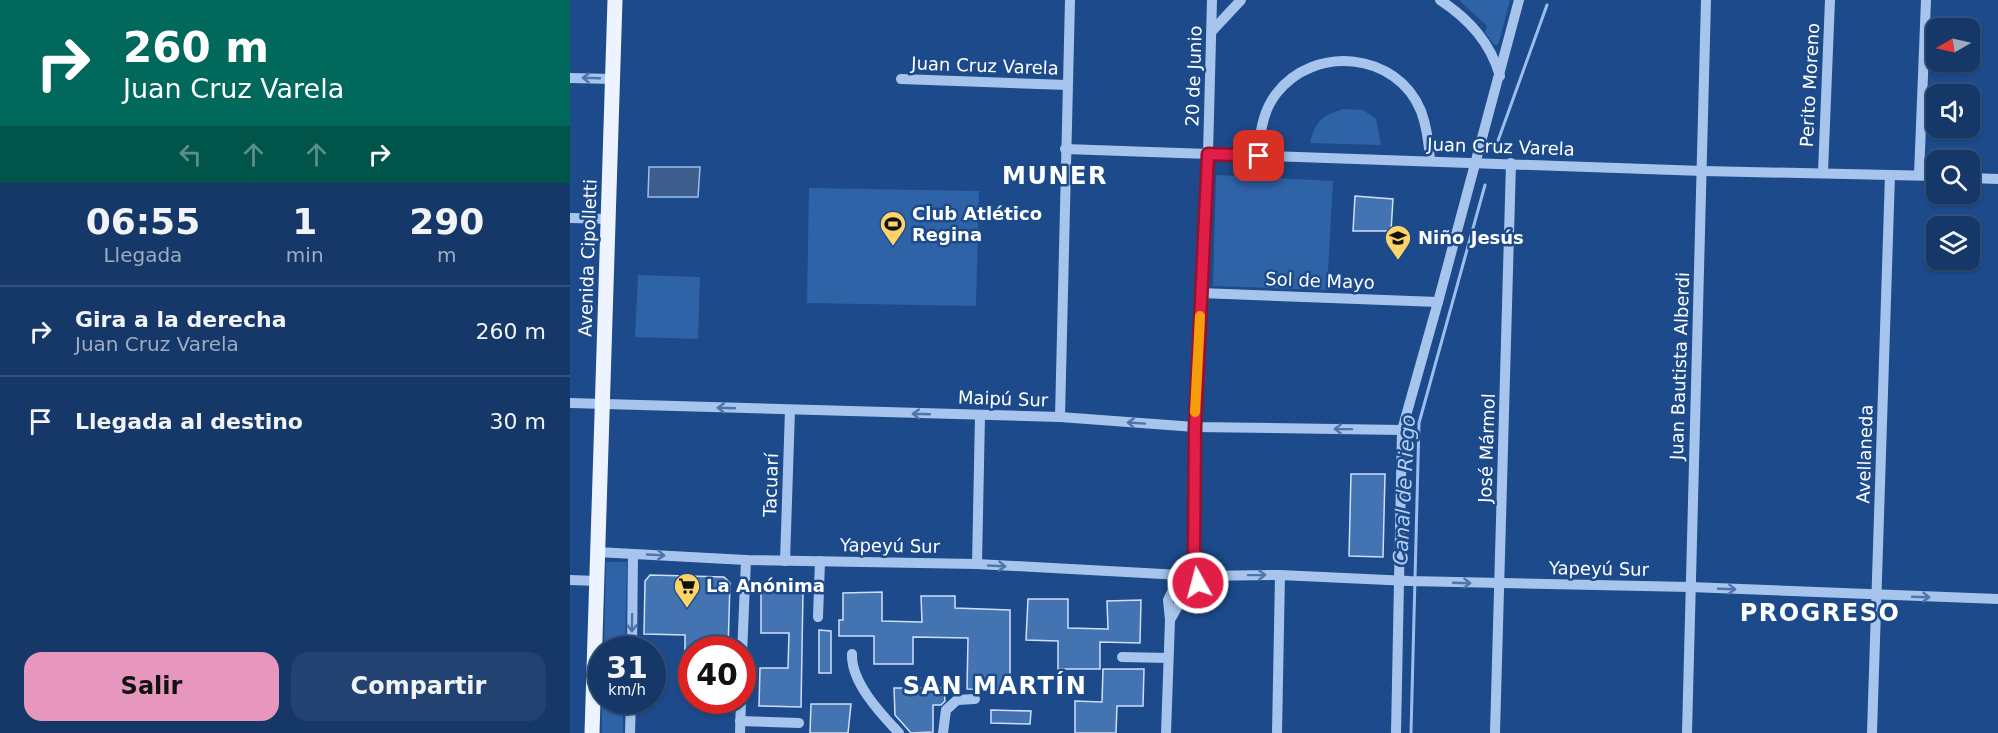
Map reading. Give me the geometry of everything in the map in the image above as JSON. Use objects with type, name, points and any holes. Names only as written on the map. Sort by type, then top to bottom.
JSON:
[{"type":"main road","name":"Avenida Cipolletti","points":[[592,733],[615,0]]},
{"type":"street","points":[[1060,417],[1070,0]]},
{"type":"street","name":"20 de Junio","points":[[1198,575],[1194,549],[1195,427],[1208,154],[1212,0]]},
{"type":"street","points":[[1212,31],[1241,0]]},
{"type":"street","points":[[1440,0],[1471,24],[1495,58],[1500,76]]},
{"type":"street","points":[[1396,733],[1403,581],[1402,429],[1519,0]]},
{"type":"street","name":"Juan Bautista Alberdi","points":[[1687,733],[1706,0]]},
{"type":"street","name":"Perito Moreno","points":[[1823,172],[1830,0]]},
{"type":"street","points":[[1920,175],[1926,0]]},
{"type":"street","points":[[1259,156],[1263,119],[1276,94],[1294,76],[1316,66],[1337,61],[1361,61],[1379,66],[1409,91],[1425,124],[1430,161]]},
{"type":"street","points":[[570,78],[612,79]]},
{"type":"street","name":"Juan Cruz Varela","points":[[901,79],[1067,85]]},
{"type":"street","name":"Juan Cruz Varela","points":[[1065,149],[1703,171],[1926,175]]},
{"type":"street","name":"José Mármol","points":[[1495,733],[1511,163]]},
{"type":"street","name":"Avellaneda","points":[[1872,733],[1890,175]]},
{"type":"street","points":[[1980,178],[1998,179]]},
{"type":"street","points":[[570,218],[609,219]]},
{"type":"street","name":"Sol de Mayo","points":[[1200,293],[1438,302]]},
{"type":"street","name":"Maipú Sur","points":[[570,403],[1060,417],[1195,427],[1402,429]]},
{"type":"street","name":"Tacuarí","points":[[785,561],[790,410]]},
{"type":"street","points":[[976,564],[980,416]]},
{"type":"street","name":"20 de Junio","points":[[1166,733],[1170,620],[1168,600],[1174,588],[1184,579],[1194,549]]},
{"type":"street","name":"Yapeyú Sur","points":[[597,552],[746,560],[976,564],[1184,579],[1193,570],[1198,575],[1280,574],[1423,582],[1690,587],[1998,599]]},
{"type":"street","points":[[632,636],[633,554]]},
{"type":"street","points":[[743,636],[746,560]]},
{"type":"street","points":[[818,617],[820,561]]},
{"type":"street","points":[[1277,733],[1280,574]]},
{"type":"street","points":[[1184,579],[1197,585],[1198,575]]},
{"type":"street","points":[[570,580],[597,580]]},
{"type":"street","points":[[852,654],[851,667],[877,710],[899,733]]},
{"type":"street","points":[[1122,657],[1168,658]]},
{"type":"street","points":[[943,733],[946,710],[957,700],[975,699]]},
{"type":"street","points":[[630,733],[631,714]]},
{"type":"street","points":[[740,727],[799,723]]},
{"type":"shaded area","points":[[1459,0],[1510,0],[1497,45],[1494,45],[1485,32],[1487,26]]},
{"type":"shaded area","points":[[1344,109],[1363,110],[1376,119],[1381,145],[1310,143],[1314,129],[1321,120]]},
{"type":"shaded area","points":[[649,167],[700,167],[698,197],[648,197]]},
{"type":"shaded area","points":[[1216,175],[1333,181],[1327,290],[1213,286]]},
{"type":"shaded area","name":"Club Atlético Regina","points":[[809,188],[979,191],[976,306],[807,303]]},
{"type":"shaded area","points":[[638,275],[700,277],[698,339],[635,337]]},
{"type":"shaded area","points":[[606,562],[627,562],[625,636],[604,636]]},
{"type":"shaded area","points":[[602,714],[623,714],[623,733],[602,733]]},
{"type":"building","points":[[1355,196],[1393,199],[1391,231],[1353,231]]},
{"type":"building","points":[[1351,474],[1385,474],[1383,557],[1349,556]]},
{"type":"building","name":"La Anónima","points":[[650,575],[724,577],[730,583],[728,636],[644,634],[645,581]]},
{"type":"building","points":[[761,588],[803,591],[801,707],[759,706],[760,668],[788,668],[789,633],[761,633]]},
{"type":"building","points":[[882,592],[882,621],[922,622],[921,596],[955,596],[955,608],[1010,610],[1010,690],[967,689],[968,638],[913,637],[913,664],[874,664],[874,636],[839,636],[839,620],[843,620],[843,593]]},
{"type":"building","points":[[1028,599],[1068,599],[1068,628],[1108,629],[1107,601],[1141,600],[1140,643],[1100,642],[1100,669],[1058,669],[1058,641],[1026,640]]},
{"type":"building","points":[[819,630],[831,631],[831,673],[819,673]]},
{"type":"building","points":[[1103,669],[1144,669],[1143,706],[1117,706],[1116,733],[1075,733],[1075,701],[1102,702]]},
{"type":"building","points":[[894,688],[944,688],[945,701],[941,705],[933,705],[933,732],[911,733],[895,715]]},
{"type":"building","points":[[811,704],[851,704],[848,733],[810,733]]},
{"type":"building","points":[[991,710],[1031,711],[1030,724],[991,723]]},
{"type":"waterway","name":"Canal de Riego","points":[[1495,149],[1547,5]]},
{"type":"waterway","name":"Canal de Riego","points":[[1411,733],[1419,423],[1485,185]]},
{"type":"slow traffic","points":[[1195,412],[1200,316]]},
{"type":"place","name":"Club Atlético Regina","points":[[893,247]]},
{"type":"place","name":"Niño Jesús","points":[[1398,261]]},
{"type":"place","name":"La Anónima","points":[[687,609]]},
{"type":"district","name":"MUNER","points":[[1055,176]]},
{"type":"district","name":"PROGRESO","points":[[1820,613]]},
{"type":"district","name":"SAN MARTÍN","points":[[995,686]]},
{"type":"route","points":[[1198,583],[1194,549],[1195,427],[1208,154],[1259,156]]}]
